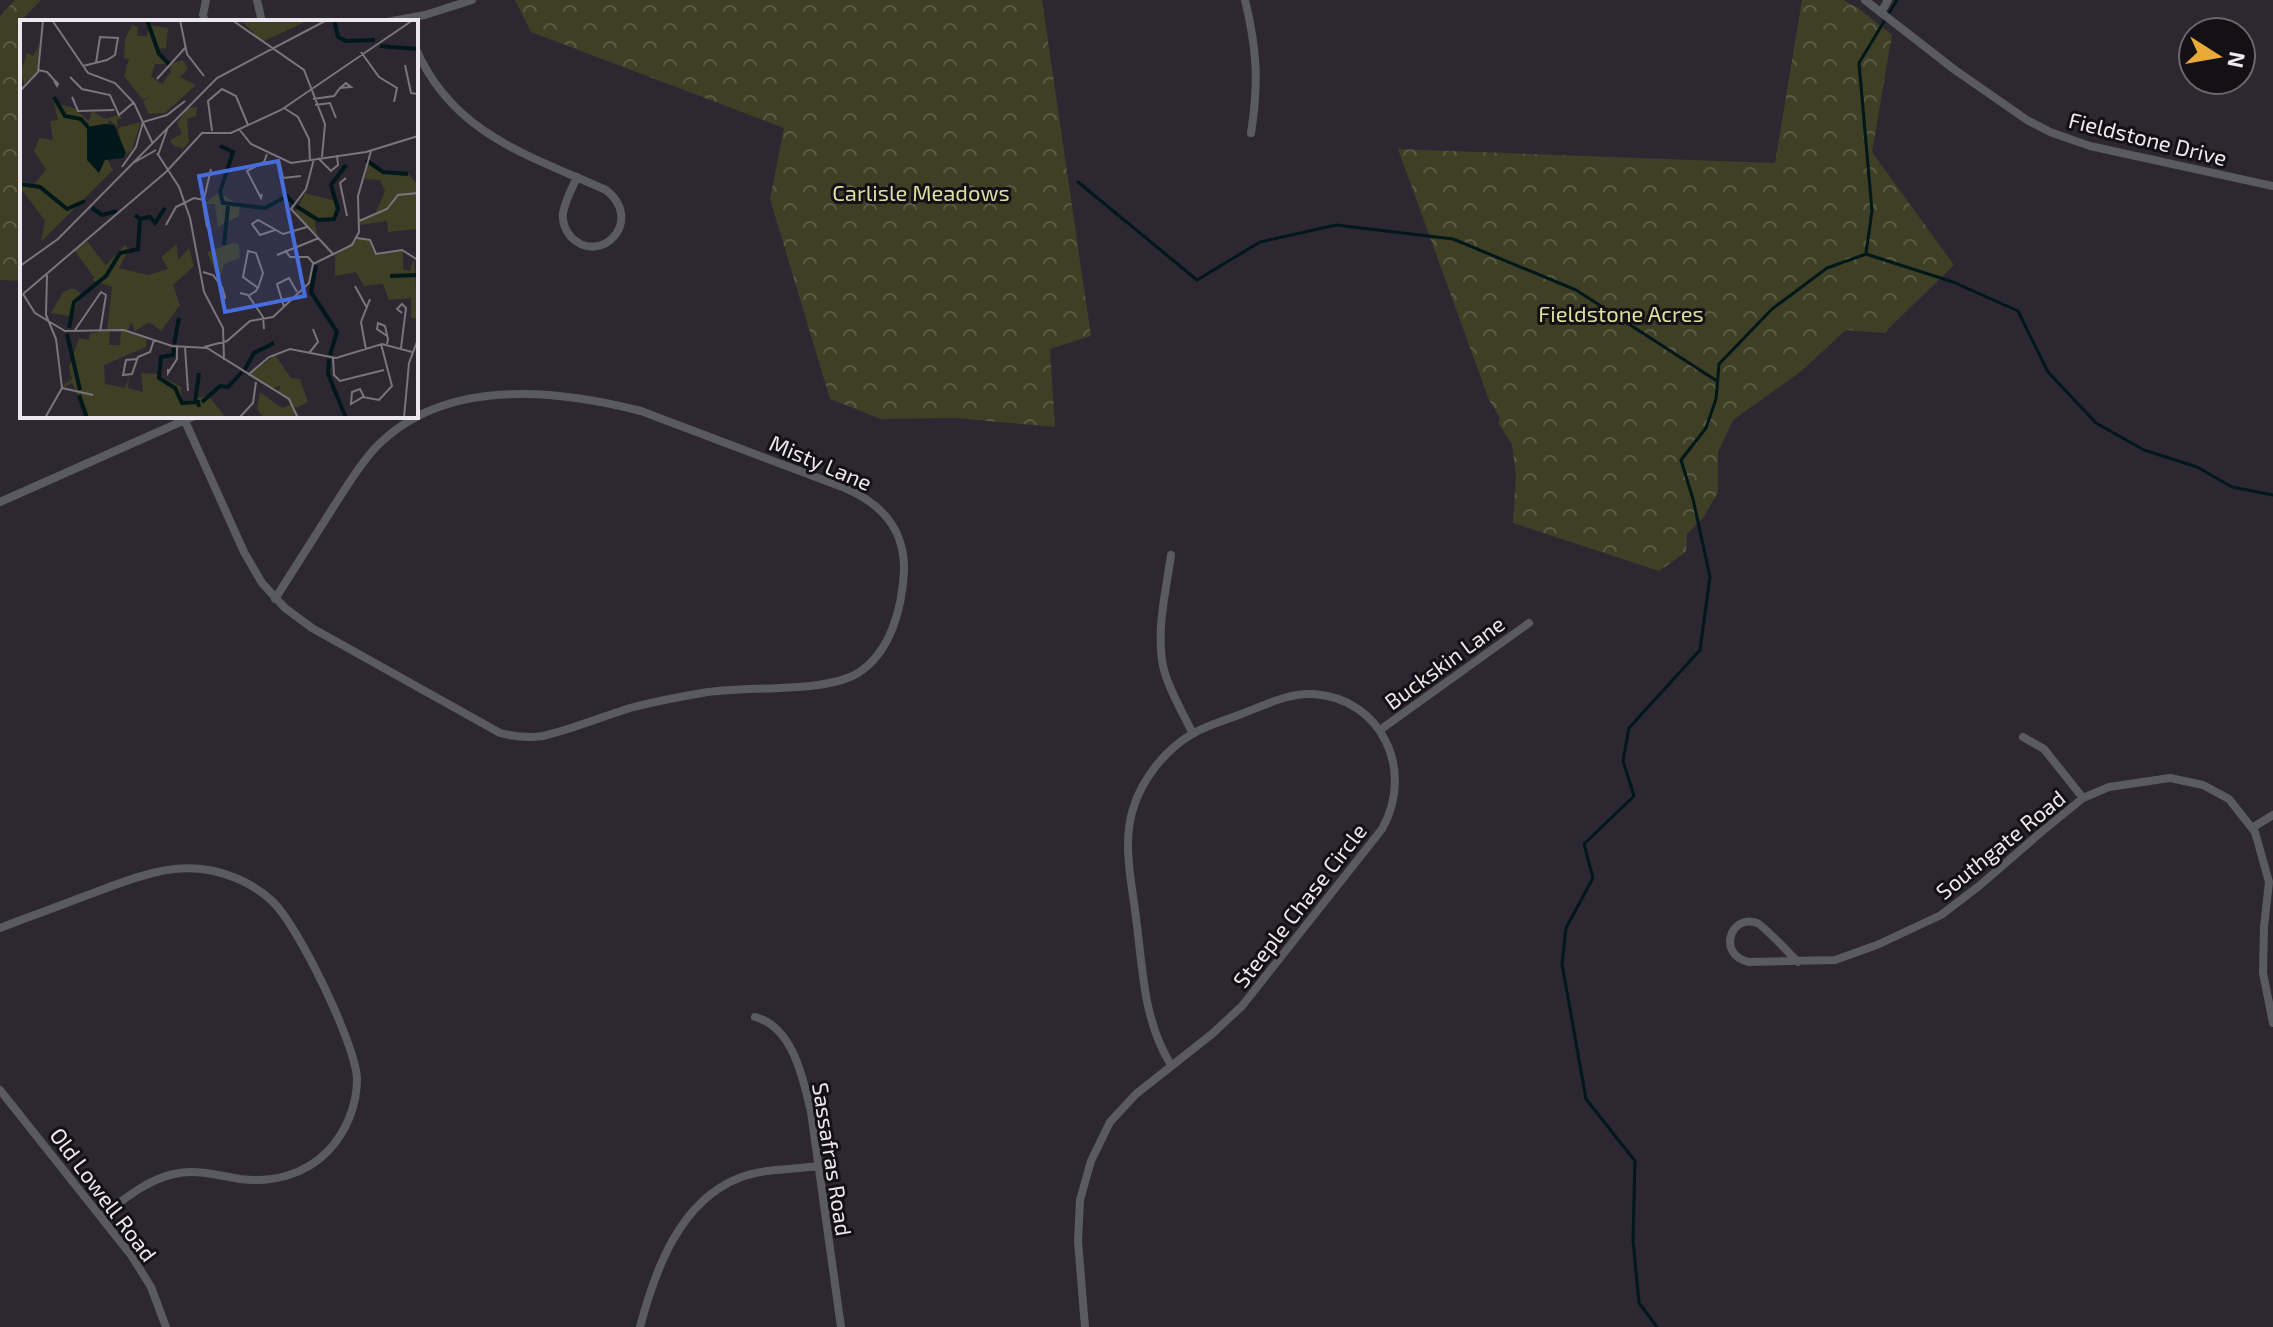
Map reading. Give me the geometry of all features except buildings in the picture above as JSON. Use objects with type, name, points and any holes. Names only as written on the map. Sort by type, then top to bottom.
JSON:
[{"type":"street","points":[[205,20],[206,0]]},
{"type":"street","points":[[257,0],[262,20]]},
{"type":"street","points":[[408,20],[472,0]]},
{"type":"street","points":[[1245,0],[1257,80],[1251,133]]},
{"type":"street","name":"Fieldstone Drive","points":[[1865,0],[2007,107],[2050,132],[2105,150],[2273,186]]},
{"type":"street","points":[[1881,13],[1888,0]]},
{"type":"street","points":[[418,53],[431,80],[462,116],[517,150],[606,190],[615,197],[622,215],[617,234],[601,246],[581,244],[573,239],[564,223],[563,213],[577,177]]},
{"type":"street","name":"Misty Lane","points":[[190,418],[244,552],[275,599],[312,628],[509,736],[531,738],[558,732],[631,708],[679,697],[740,688],[820,685],[848,678],[873,660],[890,635],[900,604],[904,556],[896,529],[869,500],[845,488],[641,411],[613,404],[558,396],[502,395],[462,400],[418,416]]},
{"type":"street","points":[[0,502],[190,418]]},
{"type":"street","name":"Misty Lane","points":[[275,599],[356,472],[385,439],[414,418]]},
{"type":"street","points":[[1171,555],[1161,656],[1170,686],[1193,734]]},
{"type":"street","name":"Buckskin Lane","points":[[1380,730],[1529,623]]},
{"type":"street","name":"Steeple Chase Circle","points":[[1085,1327],[1078,1241],[1080,1200],[1084,1180],[1110,1122],[1136,1094],[1212,1034],[1242,1006],[1382,829],[1393,803],[1396,774],[1380,730],[1360,710],[1343,701],[1325,695],[1307,694],[1279,699],[1193,734],[1165,756],[1145,783],[1132,812],[1128,840],[1147,1006],[1155,1036],[1171,1065]]},
{"type":"street","points":[[2023,737],[2044,749],[2083,798]]},
{"type":"street","name":"Southgate Road","points":[[1798,962],[1758,923],[1745,922],[1731,934],[1730,947],[1734,955],[1749,962],[1798,962],[1825,962],[1844,958],[1941,915],[2083,798],[2109,787],[2170,778],[2203,785],[2229,799],[2252,828],[2269,882],[2263,973],[2273,1023]]},
{"type":"street","points":[[2252,828],[2273,815]]},
{"type":"street","points":[[0,928],[162,871],[196,868],[229,875],[259,891],[283,913],[300,940],[351,1048],[357,1080],[352,1111],[337,1140],[315,1162],[301,1171],[270,1180],[195,1172],[172,1174],[151,1183],[101,1216]]},
{"type":"street","name":"Sassafras Road","points":[[755,1017],[772,1024],[781,1033],[799,1067],[811,1112],[841,1327]]},
{"type":"street","name":"Old Lowell Road","points":[[0,1090],[131,1255],[151,1287],[166,1327]]},
{"type":"street","points":[[640,1327],[658,1270],[671,1243],[702,1200],[721,1186],[741,1177],[770,1170],[818,1166]]},
{"type":"green space","points":[[15,0],[41,0],[17,25],[20,30],[20,281],[0,280],[0,16]]},
{"type":"green space","name":"Carlisle Meadows","points":[[515,0],[1042,0],[1091,336],[1050,349],[1055,427],[955,418],[881,419],[830,399],[770,199],[784,128],[531,32]]},
{"type":"green space","name":"Fieldstone Acres","points":[[1802,0],[1843,0],[1892,35],[1872,152],[1954,265],[1884,333],[1846,330],[1799,373],[1733,420],[1718,452],[1718,492],[1704,517],[1687,534],[1686,552],[1659,571],[1513,523],[1516,476],[1512,444],[1498,423],[1500,418],[1489,400],[1398,149],[1775,163]]},
{"type":"waterway","points":[[1866,253],[1872,211],[1859,63],[1897,0]]},
{"type":"waterway","points":[[1078,182],[1197,280],[1260,242],[1336,225],[1453,239],[1576,290],[1717,381]]},
{"type":"waterway","points":[[1657,1327],[1639,1303],[1633,1240],[1635,1161],[1586,1099],[1562,964],[1566,928],[1593,878],[1584,844],[1634,796],[1623,761],[1629,728],[1700,650],[1710,577],[1681,460],[1706,428],[1716,399],[1719,364],[1772,309],[1827,268],[1866,254],[1953,282],[2018,311],[2048,372],[2096,423],[2144,450],[2197,467],[2232,487],[2273,495]]}]
